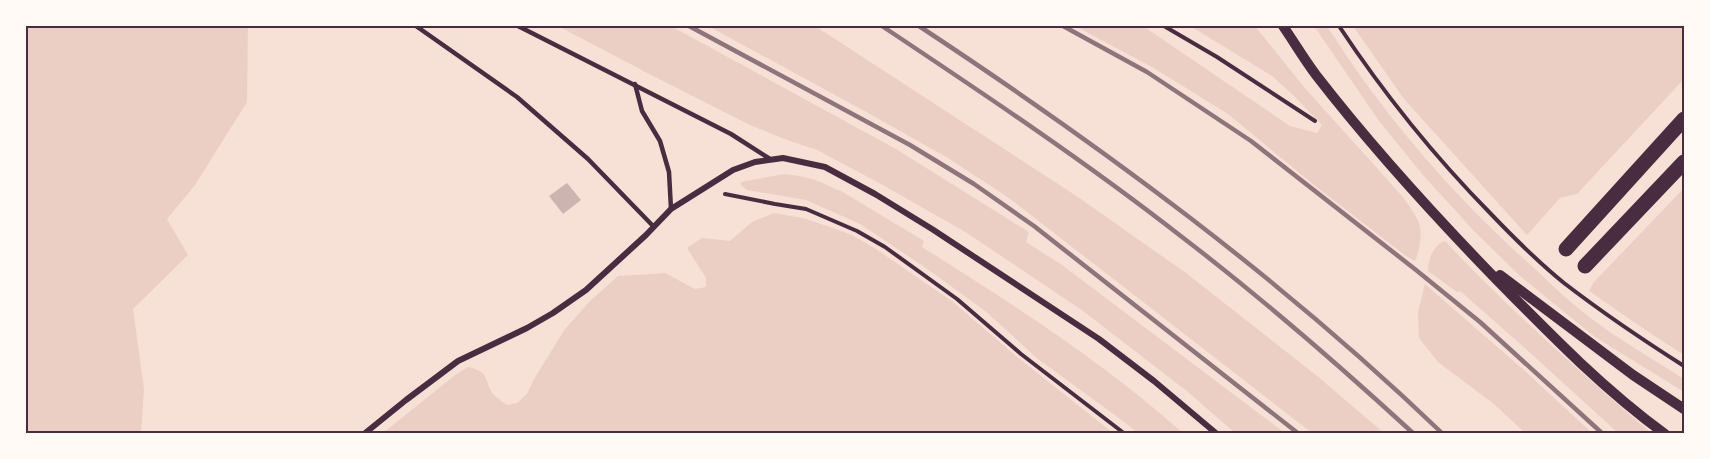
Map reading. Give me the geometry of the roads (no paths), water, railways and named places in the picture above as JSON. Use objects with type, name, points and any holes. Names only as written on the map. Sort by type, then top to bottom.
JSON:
[{"type":"main road","points":[[1566,249],[1684,119]]},
{"type":"main road","points":[[1585,266],[1684,162]]},
{"type":"street","points":[[1283,26],[1322,82],[1403,180],[1473,255],[1552,337],[1635,412],[1665,434]]},
{"type":"street","points":[[364,434],[458,361],[497,344],[554,313],[599,279],[671,209],[733,170],[755,162],[783,158],[825,167],[923,223],[1099,339],[1217,434]]},
{"type":"street","points":[[1473,255],[1633,375],[1684,409]]},
{"type":"lane","points":[[416,26],[518,97],[588,159],[654,227]]},
{"type":"lane","points":[[518,26],[731,134],[770,159]]},
{"type":"lane","points":[[635,84],[642,111],[660,141],[669,172],[671,209]]},
{"type":"railway","points":[[689,26],[910,145],[974,184],[1034,226],[1299,434]]},
{"type":"railway","points":[[882,26],[1072,155],[1146,209],[1242,284],[1414,434]]},
{"type":"railway","points":[[919,26],[1124,168],[1256,269],[1320,322],[1443,434]]},
{"type":"railway","points":[[1063,26],[1147,72],[1251,141],[1480,322],[1603,434]]}]
